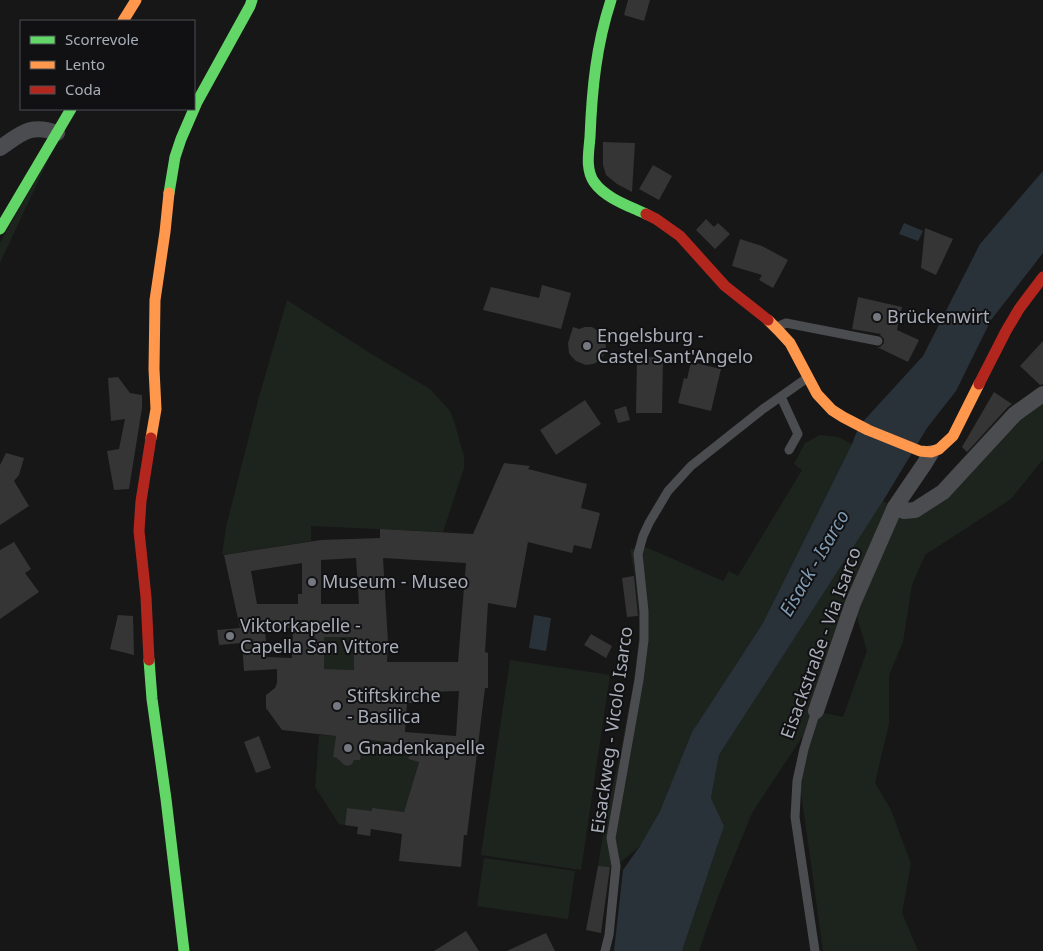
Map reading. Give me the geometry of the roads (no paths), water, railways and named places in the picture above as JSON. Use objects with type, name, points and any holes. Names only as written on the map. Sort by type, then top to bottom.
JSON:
[{"type":"street","points":[[124,20],[136,0]]},
{"type":"street","points":[[195,106],[252,0]]},
{"type":"street","points":[[611,0],[596,55],[590,109],[589,162],[591,176],[595,183],[601,190],[656,219],[682,238],[731,291],[776,326],[793,348],[808,378],[823,401],[840,415],[859,426],[925,452]]},
{"type":"street","points":[[0,228],[70,110]]},
{"type":"street","points":[[184,951],[152,699],[146,597],[139,531],[141,501],[156,409],[154,370],[155,300],[175,157],[180,139],[193,110]]},
{"type":"street","points":[[0,148],[23,132],[36,128],[57,133]]},
{"type":"street","name":"Eisackstraße - Via Isarco","points":[[816,711],[853,603],[895,507],[925,463],[925,452],[943,447],[954,436],[1006,331],[1019,309],[1043,277]]},
{"type":"street","points":[[895,507],[904,511],[915,510],[943,492],[1016,414],[1043,394]]},
{"type":"lane","points":[[776,326],[786,323],[878,341]]},
{"type":"lane","name":"Eisackweg - Vicolo Isarco","points":[[605,951],[609,935],[616,866],[611,838],[639,680],[644,640],[644,612],[638,554],[643,536],[648,523],[668,491],[691,466],[748,420],[808,378]]},
{"type":"lane","points":[[781,397],[798,434],[789,450]]},
{"type":"lane","name":"Eisackstraße - Via Isarco","points":[[816,711],[804,749],[797,781],[795,817],[816,951]]},
{"type":"water","name":"Eisack - Isarco","points":[[1043,171],[1043,253],[991,320],[956,391],[927,428],[883,501],[719,755],[711,798],[724,826],[682,951],[614,951],[623,870],[640,846],[660,811],[692,732],[763,623],[852,444],[859,426],[923,356],[980,244]]},
{"type":"water","points":[[904,223],[923,231],[918,241],[899,234]]},
{"type":"water","points":[[534,615],[551,618],[546,651],[529,648]]},
{"type":"place","name":"Brückenwirt","points":[[877,317]]},
{"type":"place","name":"Engelsburg - Castel Sant'Angelo","points":[[587,346]]},
{"type":"place","name":"Museum - Museo","points":[[312,582]]},
{"type":"place","name":"Viktorkapelle - Capella San Vittore","points":[[230,636]]},
{"type":"place","name":"Stiftskirche - Basilica","points":[[337,706]]},
{"type":"place","name":"Gnadenkapelle","points":[[348,748]]}]
